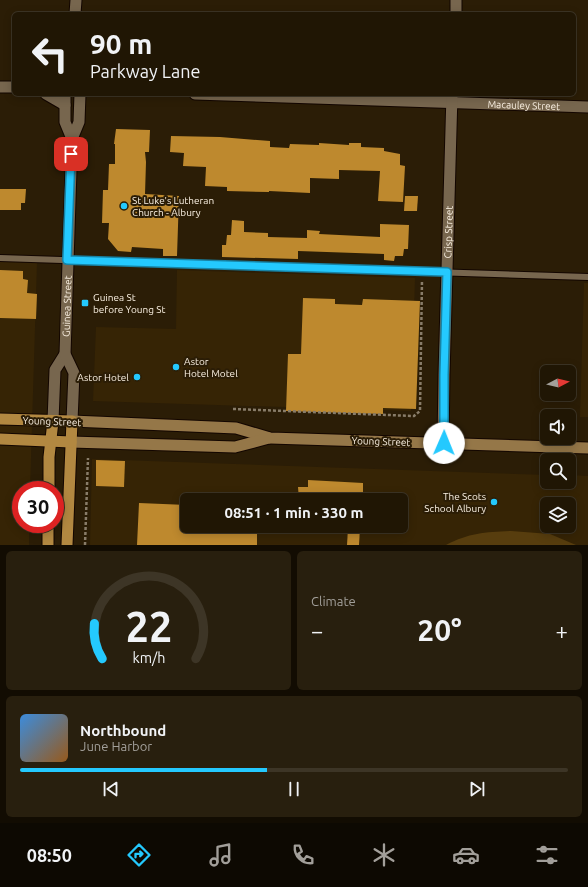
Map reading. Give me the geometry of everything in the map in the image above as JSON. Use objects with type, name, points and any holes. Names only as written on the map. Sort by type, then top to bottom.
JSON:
[{"type":"main road","name":"Young Street","points":[[0,419],[236,428],[270,438],[588,448]]},
{"type":"main road","points":[[49,481],[52,421]]},
{"type":"main road","points":[[67,545],[72,421]]},
{"type":"main road","name":"Young Street","points":[[0,439],[236,447],[270,438]]},
{"type":"main road","points":[[48,533],[48,545]]},
{"type":"street","points":[[75,12],[76,0]]},
{"type":"street","points":[[456,0],[456,12]]},
{"type":"street","points":[[0,87],[12,87]]},
{"type":"street","points":[[52,96],[65,100]]},
{"type":"street","name":"Guinea Street","points":[[72,421],[74,373],[65,354],[67,260],[72,139],[79,122],[80,96]]},
{"type":"street","name":"Macauley Street","points":[[324,96],[452,98],[588,107]]},
{"type":"street","name":"Crisp Street","points":[[444,443],[444,375],[452,98]]},
{"type":"street","name":"Guinea Street","points":[[65,100],[65,122],[72,139]]},
{"type":"street","name":"Guinea Street","points":[[52,421],[55,370],[65,354]]},
{"type":"lane","points":[[0,258],[588,277]]},
{"type":"path","points":[[233,409],[414,416],[420,411],[423,271]]},
{"type":"path","points":[[85,545],[88,458]]},
{"type":"shaded area","points":[[0,261],[37,262],[30,481],[12,481],[12,533],[29,533],[29,545],[0,545]]},
{"type":"shaded area","points":[[177,270],[415,278],[411,411],[93,401],[96,327],[176,329]]},
{"type":"shaded area","points":[[584,283],[588,283],[588,417],[580,417]]},
{"type":"shaded area","name":"The Scots School Albury","points":[[92,459],[540,475],[540,489],[576,489],[576,475],[588,476],[588,545],[90,545]]},
{"type":"shaded area","points":[[511,531],[550,534],[576,545],[446,545],[462,538],[477,534]]},
{"type":"building","points":[[116,129],[150,130],[149,152],[145,152],[145,194],[179,196],[177,256],[163,256],[163,249],[132,247],[131,252],[118,251],[108,239],[109,223],[102,223],[103,190],[108,190],[109,164],[115,164],[114,144]]},
{"type":"building","points":[[171,136],[220,137],[270,141],[270,147],[289,148],[290,144],[319,145],[319,143],[349,145],[349,143],[361,143],[361,147],[384,148],[384,151],[400,154],[400,165],[405,166],[403,202],[378,201],[380,171],[339,170],[339,179],[310,178],[310,193],[227,191],[227,187],[205,186],[206,167],[183,166],[184,153],[170,152]]},
{"type":"building","points":[[0,189],[26,189],[25,203],[21,203],[21,210],[0,210]]},
{"type":"building","points":[[405,196],[418,196],[417,211],[404,211]]},
{"type":"building","points":[[232,220],[244,221],[244,232],[268,233],[268,237],[307,238],[307,230],[320,231],[319,234],[380,237],[380,224],[409,225],[408,249],[404,249],[403,256],[395,256],[394,261],[384,260],[384,254],[298,251],[298,259],[222,257],[222,245],[226,245],[227,235],[231,235]]},
{"type":"building","points":[[0,270],[23,271],[23,279],[28,280],[27,293],[37,294],[36,319],[0,318]]},
{"type":"building","points":[[303,298],[335,299],[335,304],[362,305],[363,299],[420,301],[416,409],[383,408],[383,414],[286,411],[288,354],[301,354]]},
{"type":"building","points":[[96,460],[125,461],[124,487],[96,486]]},
{"type":"building","points":[[308,480],[363,483],[363,493],[298,493],[298,487],[308,487]]},
{"type":"building","points":[[139,503],[180,505],[180,533],[257,533],[257,545],[137,545]]},
{"type":"building","points":[[348,533],[360,533],[359,545],[347,545]]},
{"type":"place","name":"St Luke's Lutheran Church - Albury","points":[[124,206]]},
{"type":"place","name":"Guinea St before Young St","points":[[85,303]]},
{"type":"place","name":"Astor Hotel Motel","points":[[176,367]]},
{"type":"place","name":"Astor Hotel","points":[[137,377]]},
{"type":"place","name":"The Scots School Albury","points":[[494,502]]},
{"type":"route","points":[[71,154],[67,260],[447,272],[444,443]]}]
